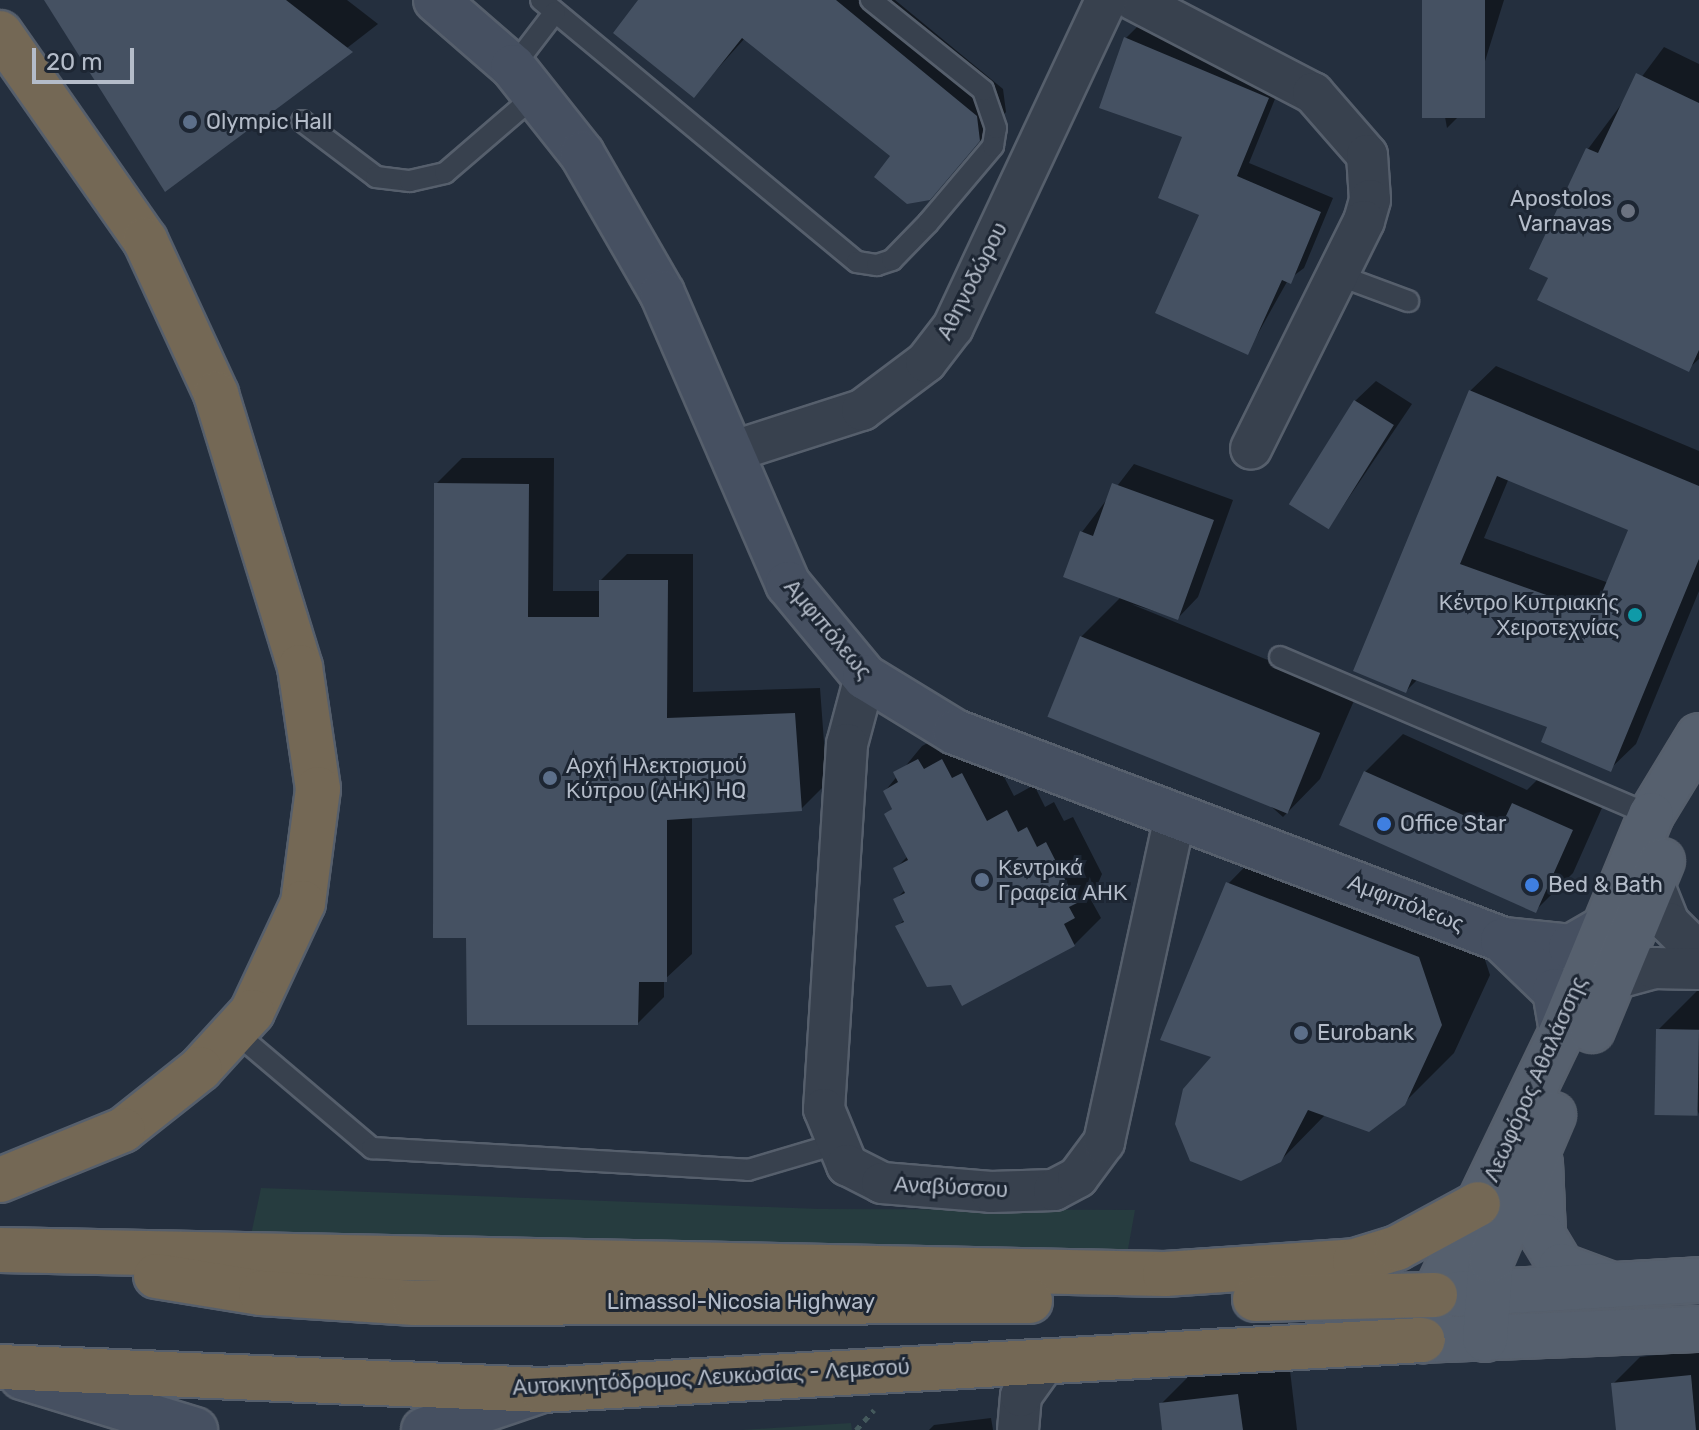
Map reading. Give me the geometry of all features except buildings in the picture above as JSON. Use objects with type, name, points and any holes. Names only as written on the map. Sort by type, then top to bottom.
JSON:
[{"type":"highway","points":[[0,33],[145,240],[216,394],[300,667],[318,789],[316,845],[282,956],[235,1032],[123,1130],[0,1180]]},
{"type":"highway","points":[[0,1250],[1165,1274],[1355,1261],[1418,1239],[1478,1204]]},
{"type":"highway","name":"Limassol-Nicosia Highway","points":[[0,1250],[261,1293],[415,1303],[1435,1295]]},
{"type":"highway","name":"Αυτοκινητόδρομος Λευκωσίας - Λεμεσού","points":[[0,1369],[542,1390],[1423,1340]]},
{"type":"main road","name":"Λεωφόρος Αθαλάσσης","points":[[1423,1340],[1435,1295],[1562,1031],[1600,930],[1651,815],[1699,736]]},
{"type":"main road","name":"Λεωφόρος Αθαλάσσης","points":[[1485,1339],[1485,1293],[1491,1260],[1699,775]]},
{"type":"main road","points":[[1541,1141],[1543,1236],[1561,1266],[1615,1286]]},
{"type":"main road","name":"Limassol-Nicosia Highway","points":[[1435,1295],[1699,1280]]},
{"type":"main road","points":[[1423,1340],[1699,1329]]},
{"type":"street","name":"Αμφιπόλεως","points":[[436,0],[525,80],[651,269],[788,584],[865,677],[955,732],[1503,940],[1571,947],[1600,930]]},
{"type":"street","name":"Αθηνοδώρου","points":[[731,452],[862,410],[926,362],[953,327],[1106,0]]},
{"type":"street","points":[[1134,0],[1313,93],[1353,133],[1367,155],[1370,200],[1338,275],[1251,449]]},
{"type":"street","name":"Αναβύσσου","points":[[865,677],[847,744],[824,1109],[847,1165],[882,1183],[1007,1192],[1054,1190],[1078,1177],[1104,1142],[1175,815]]},
{"type":"street","points":[[1653,883],[1669,923],[1699,953]]},
{"type":"street","name":"Αμφιπόλεως","points":[[1503,940],[1555,991],[1562,1031]]},
{"type":"street","points":[[1614,979],[1654,968],[1699,969]]},
{"type":"street","points":[[1017,1426],[1021,1396],[1046,1361]]},
{"type":"street","points":[[0,1369],[195,1430]]},
{"type":"street","points":[[424,1430],[542,1390]]},
{"type":"lane","points":[[302,121],[376,177],[410,181],[445,173],[525,80],[548,6],[857,262],[877,265],[892,260],[928,223],[993,146],[996,128],[983,90],[871,0]]},
{"type":"lane","points":[[1338,275],[1408,301]]},
{"type":"lane","points":[[1280,657],[1651,815]]},
{"type":"lane","points":[[235,1032],[372,1148],[748,1170],[836,1144]]},
{"type":"path","points":[[856,1430],[882,1397]]},
{"type":"green space","points":[[261,1188],[819,1209],[1135,1210],[1128,1249],[843,1261],[251,1235]]},
{"type":"green space","points":[[851,1423],[852,1430],[742,1430]]},
{"type":"place","name":"Olympic Hall","points":[[190,122]]},
{"type":"place","name":"Apostolos Varnavas","points":[[1628,211]]},
{"type":"place","name":"Κέντρο Κυπριακής Χειροτεχνίας","points":[[1635,615]]},
{"type":"place","name":"Αρχή Ηλεκτρισμού Κύπρου (ΑΗΚ) HQ","points":[[550,778]]},
{"type":"place","name":"Office Star","points":[[1384,824]]},
{"type":"place","name":"Κεντρικά Γραφεία ΑΗΚ","points":[[982,880]]},
{"type":"place","name":"Bed & Bath","points":[[1532,885]]},
{"type":"place","name":"Eurobank","points":[[1301,1033]]}]
